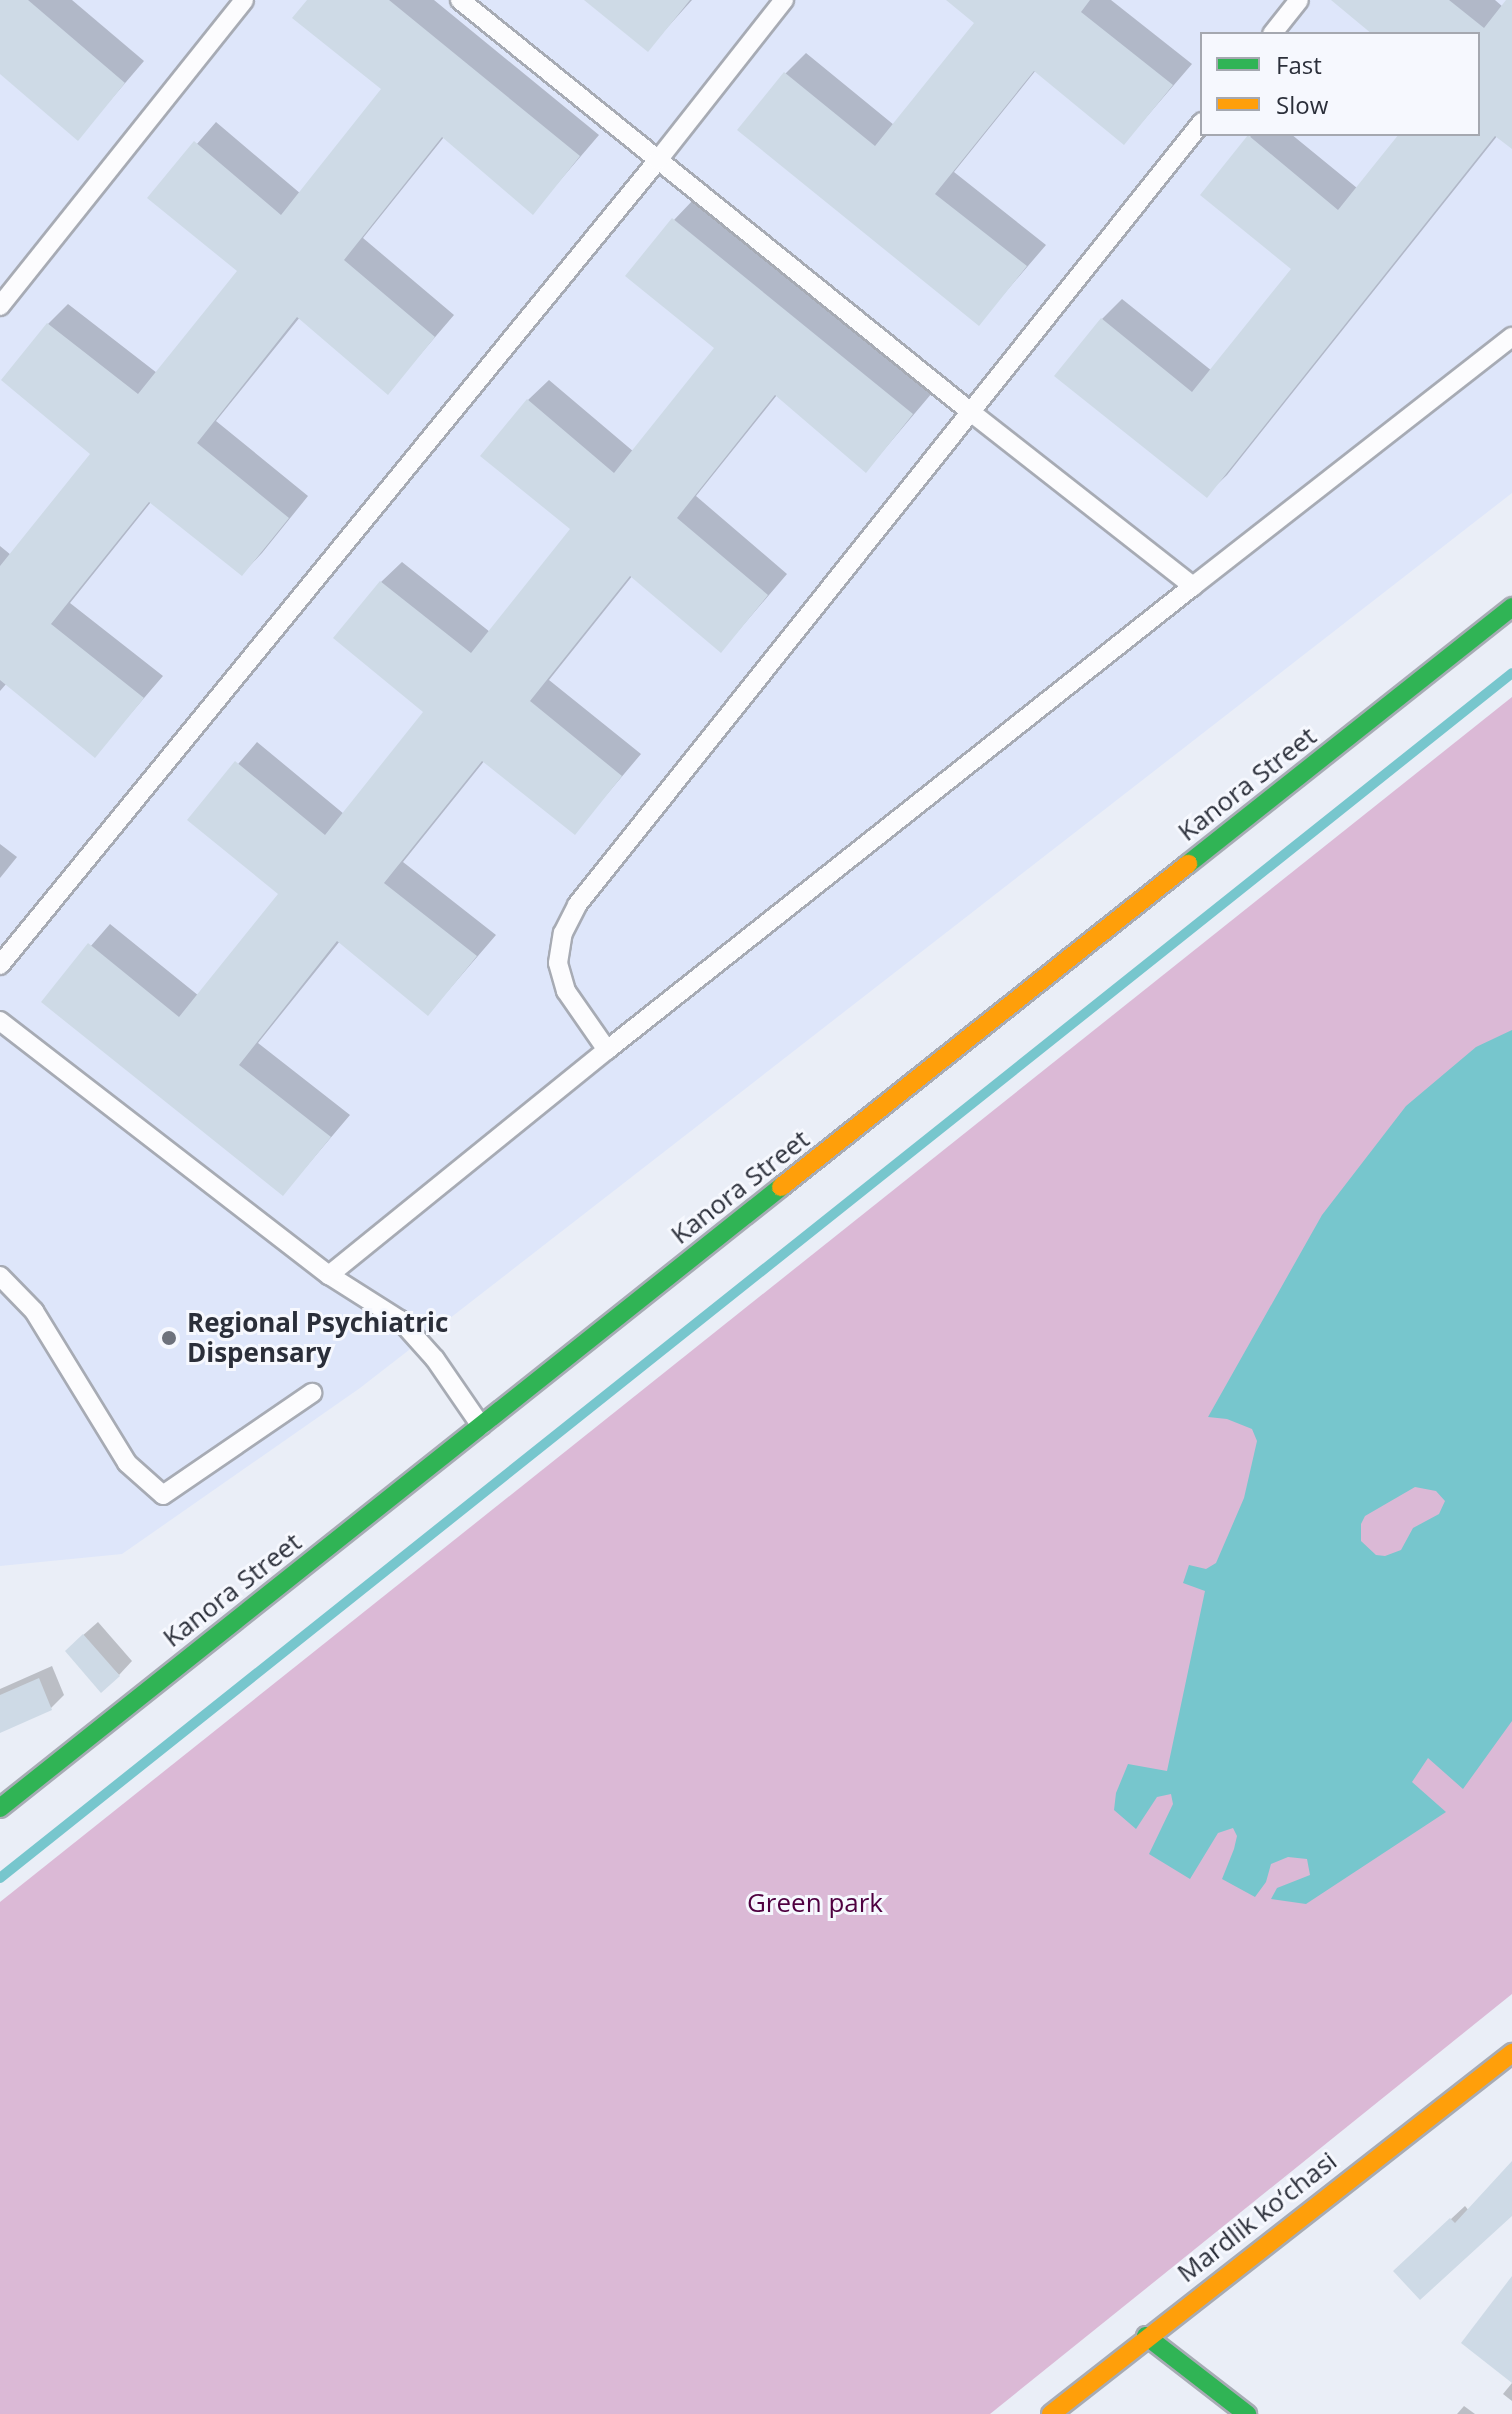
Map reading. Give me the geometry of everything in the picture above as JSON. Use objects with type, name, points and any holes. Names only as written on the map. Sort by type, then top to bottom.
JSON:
[{"type":"street","name":"Kanora Street","points":[[0,1808],[1512,607]]},
{"type":"street","name":"Mardlik ko‘chasi","points":[[1051,2414],[1146,2336],[1507,2064]]},
{"type":"street","points":[[1146,2336],[1247,2414]]},
{"type":"lane","points":[[0,306],[244,0]]},
{"type":"lane","points":[[460,0],[972,413],[1193,586]]},
{"type":"lane","points":[[0,965],[658,160],[784,0]]},
{"type":"lane","points":[[1274,32],[1299,0]]},
{"type":"lane","points":[[607,1050],[573,1003],[561,979],[559,949],[569,919],[1200,125]]},
{"type":"lane","points":[[329,1275],[607,1050],[1512,337]]},
{"type":"lane","points":[[0,1021],[329,1275],[400,1320],[435,1359],[481,1426]]},
{"type":"lane","points":[[0,1276],[34,1311],[127,1463],[163,1495],[312,1393]]},
{"type":"shaded area","points":[[0,0],[1512,0],[1512,493],[360,1388],[122,1554],[0,1566]]},
{"type":"green space","name":"Green park","points":[[1512,697],[1512,1994],[990,2414],[0,2414],[0,1902]]},
{"type":"water","points":[[1512,1030],[1512,1721],[1463,1789],[1428,1758],[1412,1782],[1446,1812],[1306,1904],[1271,1899],[1277,1888],[1310,1875],[1307,1859],[1288,1857],[1271,1864],[1266,1882],[1255,1897],[1222,1879],[1237,1836],[1233,1828],[1218,1833],[1190,1879],[1149,1854],[1173,1804],[1171,1794],[1157,1797],[1136,1829],[1114,1810],[1116,1793],[1128,1764],[1167,1771],[1205,1591],[1183,1583],[1189,1565],[1206,1569],[1216,1563],[1244,1498],[1257,1441],[1252,1429],[1227,1419],[1208,1417],[1322,1215],[1406,1106],[1476,1047]],"holes":[[[1415,1487],[1436,1491],[1445,1501],[1439,1514],[1413,1528],[1401,1550],[1385,1556],[1376,1555],[1361,1541],[1361,1524],[1365,1516]]]},
{"type":"building","points":[[0,0],[28,0],[125,83],[78,141],[0,74]]},
{"type":"building","points":[[307,0],[389,0],[580,156],[533,215],[442,137],[344,260],[435,337],[388,395],[297,317],[197,443],[289,518],[242,576],[149,502],[51,624],[144,698],[95,758],[0,680],[0,566],[90,454],[1,380],[47,323],[138,394],[237,271],[147,198],[194,141],[281,215],[381,89],[292,18]]},
{"type":"building","points":[[584,0],[690,0],[648,52]]},
{"type":"building","points":[[946,0],[1090,0],[1081,12],[1173,85],[1124,145],[1034,71],[935,194],[1027,266],[979,326],[737,130],[784,72],[875,146],[974,23]]},
{"type":"building","points":[[1331,0],[1449,0],[1484,28],[1506,0],[1512,0],[1512,149],[1495,136],[1207,498],[1054,376],[1101,318],[1192,392],[1291,269],[1200,195],[1247,136],[1338,210],[1397,136],[1480,136],[1480,32],[1370,32]]},
{"type":"building","points":[[672,218],[913,414],[866,473],[775,395],[677,518],[768,595],[721,653],[630,576],[530,701],[622,776],[575,835],[482,761],[384,883],[477,956],[428,1016],[337,941],[239,1065],[331,1137],[283,1196],[41,1002],[88,943],[179,1017],[278,894],[187,820],[235,761],[325,835],[423,712],[333,638],[380,581],[471,653],[570,529],[480,456],[527,399],[614,473],[714,348],[625,276]]},
{"type":"building","points":[[83,1634],[120,1676],[101,1693],[65,1651]]},
{"type":"building","points":[[39,1678],[52,1710],[0,1733],[0,1695]]},
{"type":"building","points":[[1512,2161],[1512,2216],[1420,2300],[1393,2271],[1450,2218],[1455,2223]]},
{"type":"building","points":[[1512,2276],[1512,2383],[1461,2343]]},
{"type":"waterway","points":[[0,1878],[1512,673]]},
{"type":"traffic: fast","points":[[1188,864],[1512,607]]},
{"type":"traffic: fast","points":[[0,1808],[781,1187]]},
{"type":"traffic: fast","points":[[1146,2336],[1247,2414]]},
{"type":"traffic: slow","points":[[781,1187],[1188,864]]},
{"type":"traffic: slow","points":[[1051,2414],[1512,2053]]},
{"type":"place","name":"Regional Psychiatric Dispensary","points":[[169,1338]]}]
